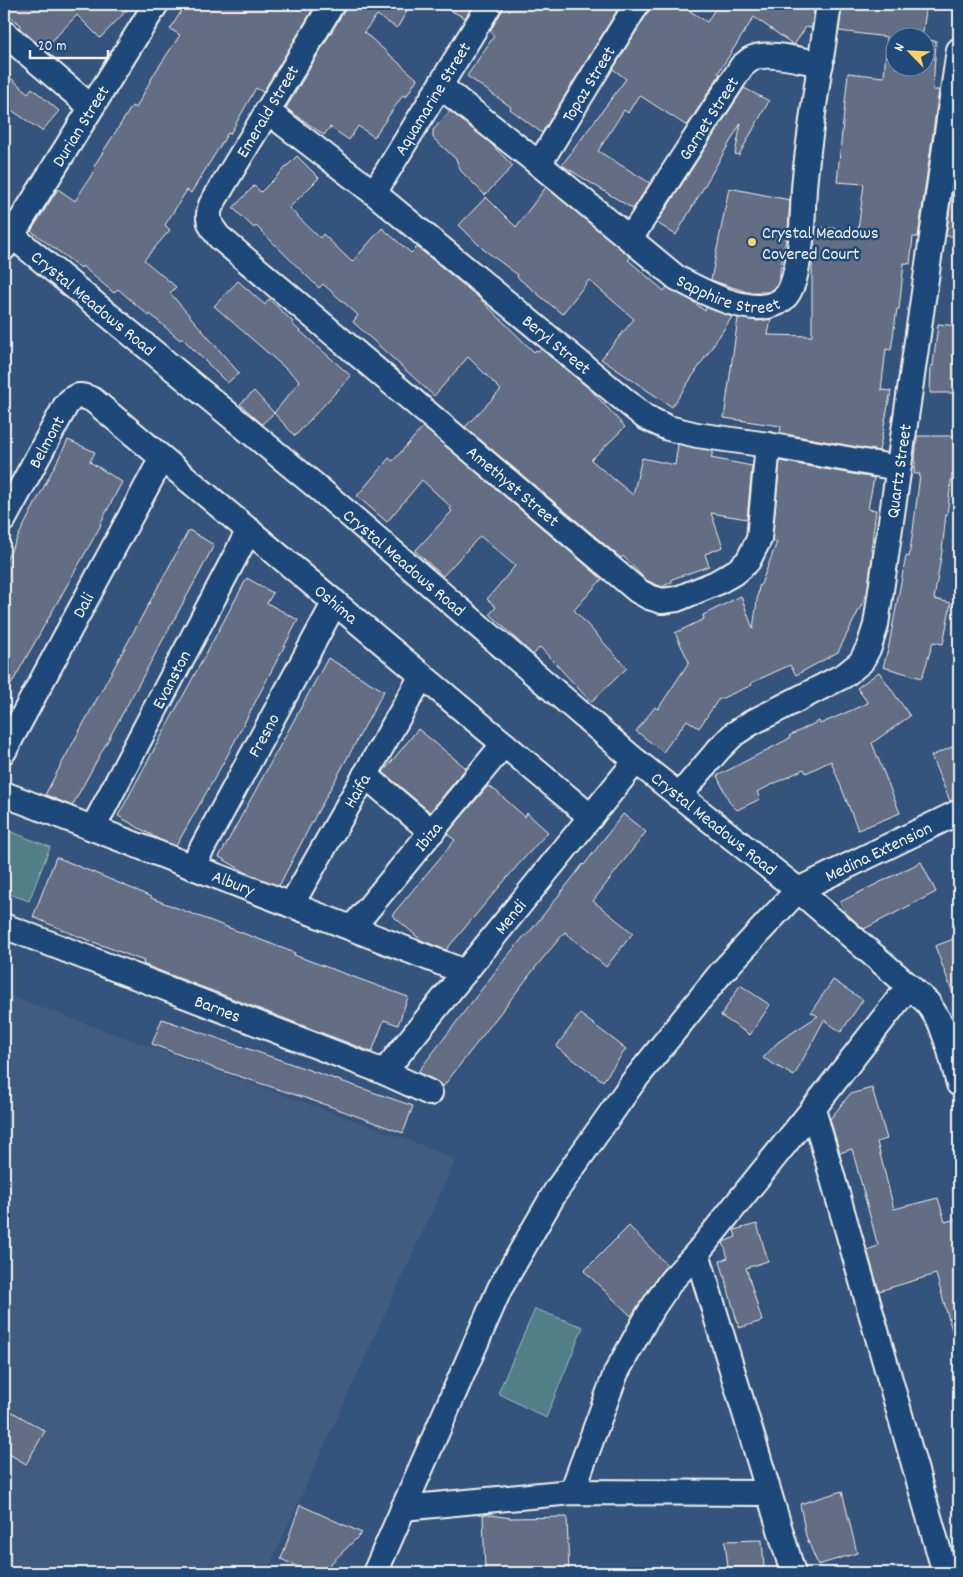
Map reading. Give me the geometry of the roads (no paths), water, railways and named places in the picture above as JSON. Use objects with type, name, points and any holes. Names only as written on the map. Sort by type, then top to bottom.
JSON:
[{"type":"street","name":"Durian Street","points":[[6,238],[156,4]]},
{"type":"street","name":"Emerald Street","points":[[208,221],[208,212],[211,205],[332,4]]},
{"type":"street","name":"Aquamarine Street","points":[[374,193],[490,4]]},
{"type":"street","name":"Topaz Street","points":[[539,164],[637,4]]},
{"type":"street","name":"Sapphire Street","points":[[440,86],[539,164],[677,278],[706,293],[756,308],[772,306],[785,298],[794,281],[799,258],[805,177],[829,4]]},
{"type":"street","points":[[4,33],[91,107]]},
{"type":"street","name":"Quartz Street","points":[[679,796],[734,734],[751,723],[845,675],[861,662],[869,647],[876,626],[959,50]]},
{"type":"street","name":"Garnet Street","points":[[630,239],[742,66],[750,59],[769,56],[821,64]]},
{"type":"street","name":"Beryl Street","points":[[267,111],[374,193],[645,417],[668,428],[697,435],[768,445],[898,468]]},
{"type":"street","name":"Amethyst Street","points":[[208,221],[219,237],[638,592],[649,598],[662,600],[677,598],[716,583],[737,571],[748,561],[759,539],[768,445]]},
{"type":"street","name":"Crystal Meadows Road","points":[[6,238],[317,487],[636,761],[798,890],[909,986],[928,1003],[941,1024],[959,1084]]},
{"type":"street","name":"Oshima","points":[[78,396],[93,400],[590,817]]},
{"type":"street","name":"Belmont","points":[[4,519],[66,405],[72,398],[78,396]]},
{"type":"street","name":"Dali","points":[[4,751],[162,458]]},
{"type":"street","name":"Evanston","points":[[93,828],[249,530]]},
{"type":"street","name":"Fresno","points":[[192,867],[335,602]]},
{"type":"street","name":"Haifa","points":[[291,905],[422,676]]},
{"type":"street","name":"Ibiza","points":[[352,928],[504,744]]},
{"type":"street","name":"Mendi","points":[[384,1072],[636,761]]},
{"type":"street","points":[[365,775],[432,832]]},
{"type":"street","name":"Albury","points":[[4,794],[465,972]]},
{"type":"street","name":"Medina Extension","points":[[798,890],[959,812]]},
{"type":"street","points":[[375,1573],[500,1288],[556,1191],[633,1082],[720,974],[798,890]]},
{"type":"street","name":"Barnes","points":[[4,926],[384,1072],[430,1093]]},
{"type":"street","points":[[572,1492],[616,1373],[650,1312],[671,1281],[697,1253],[909,986]]},
{"type":"street","points":[[813,1109],[945,1573]]},
{"type":"street","points":[[697,1253],[793,1573]]},
{"type":"street","points":[[404,1508],[572,1492],[768,1493]]},
{"type":"place","name":"Crystal Meadows Covered Court","points":[[752,242]]}]
